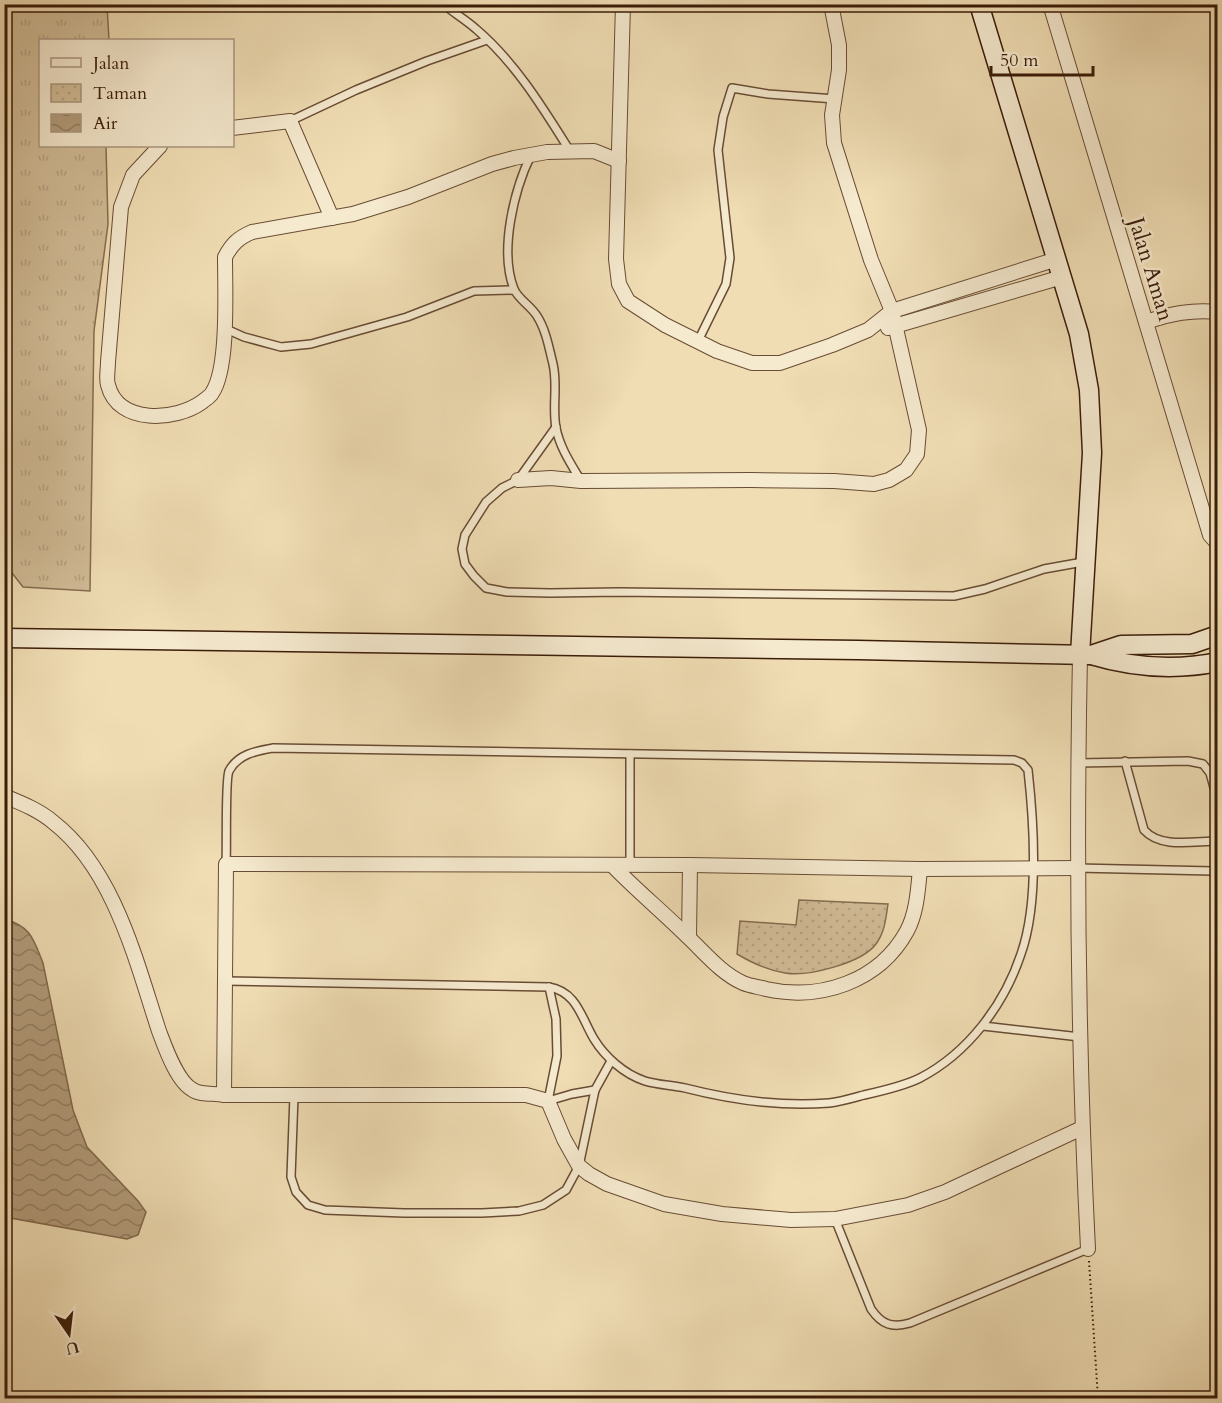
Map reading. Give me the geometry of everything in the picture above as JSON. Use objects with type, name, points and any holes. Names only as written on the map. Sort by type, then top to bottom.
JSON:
[{"type":"street","points":[[623,4],[616,259],[619,284],[628,301],[665,325],[717,351],[752,363],[780,363],[868,330],[892,311],[1057,259]]},
{"type":"street","points":[[518,480],[551,478],[581,481],[751,480],[874,484],[889,480],[906,470],[917,454],[919,429],[892,311],[872,260],[834,143],[832,116],[839,70],[839,45],[831,4]]},
{"type":"street","points":[[979,4],[1079,334],[1086,366],[1090,402],[1092,453],[1086,561],[1086,655],[1078,763],[1077,868],[1082,1128],[1088,1249]]},
{"type":"street","name":"Jalan Aman","points":[[1050,4],[1210,535],[1218,544]]},
{"type":"street","points":[[234,128],[290,121],[332,218]]},
{"type":"street","points":[[159,147],[133,175],[121,207],[108,362],[108,385],[116,400],[128,410],[151,417],[170,415],[195,407],[212,394],[223,355],[225,258],[239,237],[252,232],[353,214],[408,197],[492,164],[531,155],[594,151],[619,161]]},
{"type":"street","points":[[868,330],[895,327],[1062,277]]},
{"type":"street","points":[[1146,322],[1185,311],[1218,312]]},
{"type":"street","points":[[1086,655],[1120,645],[1192,644],[1218,636]]},
{"type":"street","points":[[4,638],[1086,655],[1121,664],[1164,668],[1218,662]]},
{"type":"street","points":[[4,796],[33,808],[53,821],[87,856],[101,878],[118,916],[166,1051],[182,1080],[193,1091],[224,1095],[294,1096],[526,1095],[548,1101],[564,1140],[579,1166],[607,1184],[664,1204],[722,1214],[791,1220],[835,1219],[908,1205],[945,1192],[1082,1128]]},
{"type":"street","points":[[224,1095],[226,864],[1077,868]]},
{"type":"street","points":[[612,865],[689,937],[712,963],[744,984],[784,993],[828,991],[859,979],[890,955],[908,930],[917,901],[920,869]]},
{"type":"street","points":[[689,937],[690,865]]},
{"type":"lane","points":[[443,4],[477,30],[505,58],[542,107],[570,152]]},
{"type":"lane","points":[[290,121],[356,90],[487,40]]},
{"type":"lane","points":[[698,342],[726,284],[730,258],[718,150],[723,117],[732,88],[768,94],[835,99]]},
{"type":"lane","points":[[531,155],[519,185],[508,233],[510,268],[514,290],[537,316],[545,334],[554,370],[556,427],[565,455],[581,481]]},
{"type":"lane","points":[[224,328],[244,337],[281,347],[311,344],[407,317],[474,291],[514,290]]},
{"type":"lane","points":[[556,427],[518,480],[502,488],[486,502],[465,535],[462,549],[465,564],[486,588],[550,593],[954,596],[985,589],[1044,569],[1086,561]]},
{"type":"lane","points":[[226,864],[228,772],[239,759],[253,752],[273,748],[1014,760],[1022,763],[1028,770],[1032,869],[1030,918],[1021,955],[1003,994],[983,1026],[953,1057],[919,1078],[876,1093],[831,1103],[779,1103],[747,1101],[644,1081],[610,1061],[594,1039],[579,1008],[558,988],[384,982],[226,981]]},
{"type":"lane","points":[[630,754],[630,865]]},
{"type":"lane","points":[[1125,761],[1144,830],[1151,838],[1161,842],[1218,841]]},
{"type":"lane","points":[[1078,763],[1188,761],[1203,764],[1210,772],[1218,802]]},
{"type":"lane","points":[[1077,868],[1213,871],[1218,868]]},
{"type":"lane","points":[[549,987],[556,1019],[556,1056],[548,1101],[595,1090]]},
{"type":"lane","points":[[983,1026],[1080,1037]]},
{"type":"lane","points":[[294,1096],[291,1177],[296,1192],[308,1204],[325,1210],[404,1213],[519,1211],[543,1205],[566,1190],[579,1166],[595,1090],[610,1061]]},
{"type":"lane","points":[[835,1219],[871,1309],[879,1320],[897,1327],[1088,1249]]},
{"type":"path","points":[[1088,1249],[1098,1398]]},
{"type":"green space","points":[[5,4],[107,5],[109,39],[39,39],[39,147],[106,147],[108,224],[94,331],[90,591],[23,587],[5,564]]},
{"type":"green space","points":[[799,900],[888,904],[885,924],[876,944],[869,951],[847,963],[820,971],[785,973],[754,963],[737,954],[740,921],[796,925]]},
{"type":"water","points":[[5,919],[26,930],[43,963],[73,1110],[87,1147],[146,1212],[138,1235],[127,1239],[5,1217]]}]
